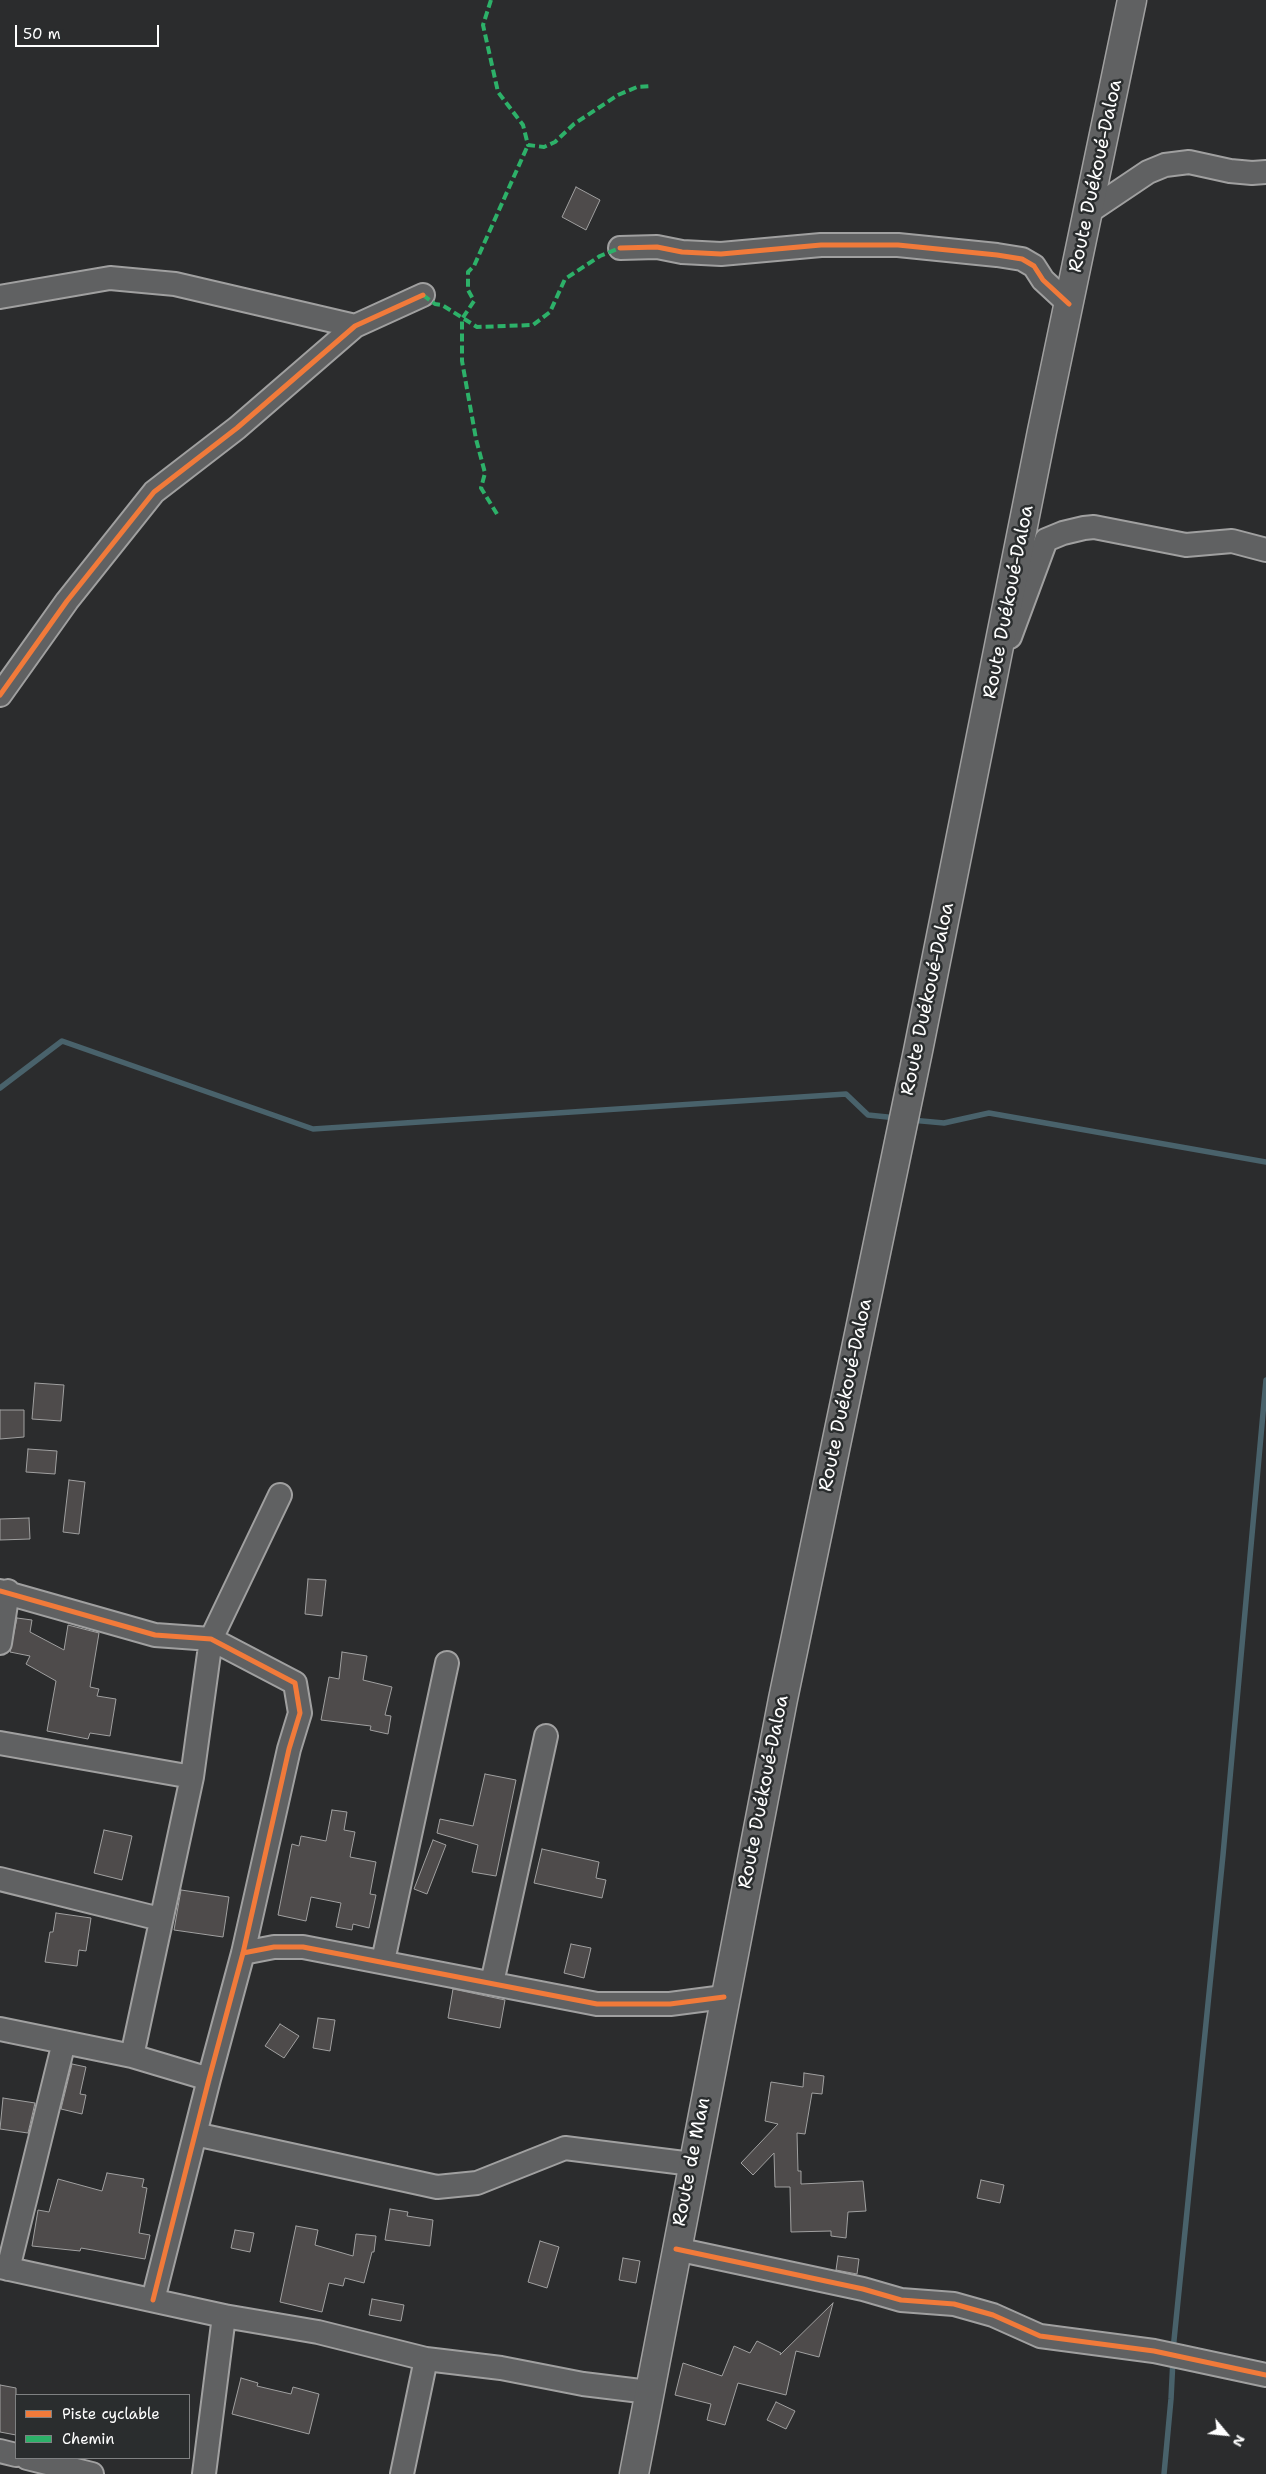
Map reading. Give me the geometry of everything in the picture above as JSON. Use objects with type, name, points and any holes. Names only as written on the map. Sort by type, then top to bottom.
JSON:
[{"type":"highway","name":"Route Duékoué-Daloa","points":[[724,1997],[783,1698],[1132,0]]},
{"type":"highway","name":"Route de Man","points":[[634,2474],[724,1997]]},
{"type":"street","points":[[1087,213],[1148,172],[1165,165],[1190,162],[1230,171],[1266,172]]},
{"type":"street","points":[[620,248],[657,247],[682,252],[721,254],[821,245],[898,245],[997,255],[1022,259],[1034,266],[1043,280],[1069,304]]},
{"type":"street","points":[[0,297],[110,278],[175,284],[355,326]]},
{"type":"street","points":[[3,688],[67,601],[154,492],[237,428],[355,326],[423,295]]},
{"type":"street","points":[[993,683],[1046,540],[1084,528],[1094,528],[1186,545],[1232,541],[1266,550]]},
{"type":"street","points":[[132,2056],[160,1919],[192,1778],[212,1639],[280,1495]]},
{"type":"street","points":[[0,1643],[4,1591],[50,1606],[155,1635],[212,1639],[296,1683],[300,1713],[243,1953],[153,2300]]},
{"type":"street","points":[[383,1961],[447,1662]]},
{"type":"street","points":[[492,1983],[546,1736]]},
{"type":"street","points":[[0,1743],[192,1778]]},
{"type":"street","points":[[0,1879],[160,1919]]},
{"type":"street","points":[[243,1953],[274,1947],[303,1947],[597,2004],[670,2004],[724,1997]]},
{"type":"street","points":[[0,2029],[132,2056],[209,2079]]},
{"type":"street","points":[[64,2042],[4,2268],[224,2316],[318,2332],[426,2359],[501,2368],[582,2384],[649,2392]]},
{"type":"street","points":[[195,2134],[437,2187],[477,2183],[565,2148],[692,2164]]},
{"type":"street","points":[[676,2249],[863,2288],[901,2300],[961,2306],[993,2315],[1040,2336],[1154,2351],[1266,2375]]},
{"type":"street","points":[[204,2474],[224,2316]]},
{"type":"street","points":[[402,2474],[426,2359]]},
{"type":"street","points":[[0,2451],[15,2455]]},
{"type":"street","points":[[31,2459],[92,2474]]},
{"type":"building","points":[[576,187],[600,200],[586,230],[562,217]]},
{"type":"building","points":[[35,1383],[64,1385],[61,1421],[32,1419]]},
{"type":"building","points":[[0,1410],[24,1410],[24,1437],[0,1439]]},
{"type":"building","points":[[28,1449],[57,1451],[55,1474],[26,1472]]},
{"type":"building","points":[[69,1480],[85,1482],[79,1534],[63,1532]]},
{"type":"building","points":[[29,1518],[30,1539],[0,1540],[0,1519]]},
{"type":"building","points":[[308,1579],[326,1580],[322,1616],[305,1614]]},
{"type":"building","points":[[17,1618],[32,1620],[30,1632],[64,1650],[68,1625],[99,1633],[90,1687],[99,1689],[97,1696],[116,1699],[110,1736],[90,1733],[88,1739],[47,1731],[56,1681],[26,1664],[30,1656],[10,1652]]},
{"type":"building","points":[[342,1652],[367,1656],[363,1680],[392,1687],[385,1715],[391,1716],[388,1734],[370,1730],[371,1726],[321,1720],[329,1677],[339,1679]]},
{"type":"building","points":[[485,1774],[516,1780],[496,1876],[472,1872],[478,1845],[437,1833],[440,1819],[473,1826]]},
{"type":"building","points":[[332,1810],[347,1812],[344,1830],[355,1832],[350,1857],[376,1862],[370,1894],[376,1895],[369,1928],[353,1924],[352,1930],[336,1927],[341,1903],[311,1897],[306,1921],[278,1915],[292,1844],[299,1846],[301,1836],[326,1841]]},
{"type":"building","points":[[104,1830],[132,1836],[122,1880],[94,1873]]},
{"type":"building","points":[[433,1840],[446,1845],[427,1894],[414,1889]]},
{"type":"building","points":[[542,1849],[599,1862],[596,1878],[606,1880],[602,1898],[534,1883]]},
{"type":"building","points":[[181,1890],[229,1897],[223,1937],[174,1930]]},
{"type":"building","points":[[56,1913],[91,1918],[86,1951],[79,1950],[77,1966],[45,1962],[50,1932],[53,1932]]},
{"type":"building","points":[[571,1944],[591,1948],[584,1978],[564,1973]]},
{"type":"building","points":[[453,1989],[505,2000],[500,2028],[448,2018]]},
{"type":"building","points":[[318,2018],[335,2020],[330,2051],[313,2048]]},
{"type":"building","points":[[280,2024],[299,2036],[284,2058],[265,2046]]},
{"type":"building","points":[[72,2064],[86,2067],[80,2094],[86,2095],[82,2114],[61,2109]]},
{"type":"building","points":[[804,2073],[824,2076],[822,2094],[812,2093],[805,2134],[797,2133],[798,2171],[801,2171],[801,2184],[863,2181],[866,2211],[848,2212],[846,2238],[831,2236],[831,2231],[791,2232],[790,2187],[775,2187],[774,2153],[753,2175],[741,2163],[778,2124],[765,2121],[771,2082],[803,2087]]},
{"type":"building","points":[[3,2098],[35,2103],[28,2133],[0,2129]]},
{"type":"building","points":[[107,2173],[144,2179],[142,2187],[147,2188],[139,2233],[150,2235],[145,2259],[81,2248],[80,2251],[32,2246],[38,2210],[49,2212],[58,2179],[102,2191]]},
{"type":"building","points":[[981,2180],[1004,2185],[1000,2203],[977,2198]]},
{"type":"building","points":[[390,2209],[408,2212],[407,2216],[433,2220],[430,2246],[385,2240]]},
{"type":"building","points":[[296,2226],[318,2230],[315,2245],[353,2256],[356,2234],[376,2236],[374,2252],[372,2252],[364,2283],[345,2278],[343,2286],[329,2283],[322,2312],[280,2302]]},
{"type":"building","points":[[235,2230],[254,2233],[250,2252],[231,2248]]},
{"type":"building","points":[[540,2241],[559,2247],[547,2288],[528,2282]]},
{"type":"building","points":[[838,2256],[859,2259],[857,2274],[836,2270]]},
{"type":"building","points":[[623,2258],[640,2261],[636,2283],[619,2280]]},
{"type":"building","points":[[372,2299],[404,2305],[401,2321],[369,2315]]},
{"type":"building","points":[[833,2303],[819,2357],[796,2351],[786,2395],[738,2383],[725,2425],[707,2420],[711,2404],[675,2395],[683,2363],[722,2376],[734,2346],[750,2353],[757,2341],[781,2353],[780,2355]]},
{"type":"building","points":[[241,2378],[258,2383],[257,2386],[291,2394],[293,2387],[319,2394],[309,2434],[232,2414]]},
{"type":"building","points":[[0,2385],[16,2388],[16,2394],[15,2435],[0,2432]]},
{"type":"building","points":[[776,2402],[795,2411],[786,2429],[767,2420]]},
{"type":"waterway","points":[[0,1088],[62,1041],[313,1129],[846,1094],[868,1115],[897,1118]]},
{"type":"waterway","points":[[911,1120],[944,1123],[989,1113],[1266,1162]]},
{"type":"waterway","points":[[1173,2350],[1223,1855],[1266,1380]]},
{"type":"waterway","points":[[1164,2474],[1173,2359]]},
{"type":"marked path","points":[[491,0],[483,25],[498,92],[523,125],[528,145],[544,147],[555,142],[574,124],[618,95],[637,87],[652,86]]},
{"type":"marked path","points":[[497,514],[481,488],[485,473],[476,439],[462,361],[462,319],[474,301],[468,290],[468,272],[474,266],[528,145]]},
{"type":"marked path","points":[[423,295],[435,304],[442,305],[477,327],[533,325],[550,312],[565,279],[600,256],[620,248]]},
{"type":"cycle path","points":[[620,248],[657,247],[682,252],[721,254],[821,245],[898,245],[997,255],[1022,259],[1034,266],[1043,280],[1069,304]]},
{"type":"cycle path","points":[[0,695],[67,601],[154,492],[237,428],[355,326],[423,295]]},
{"type":"cycle path","points":[[0,1591],[155,1635],[211,1639],[295,1683],[300,1713],[289,1749],[243,1953],[153,2300]]},
{"type":"cycle path","points":[[243,1953],[274,1947],[303,1947],[597,2004],[670,2004],[724,1997]]},
{"type":"cycle path","points":[[676,2249],[863,2289],[901,2300],[954,2304],[993,2315],[1040,2336],[1154,2351],[1266,2375]]}]
